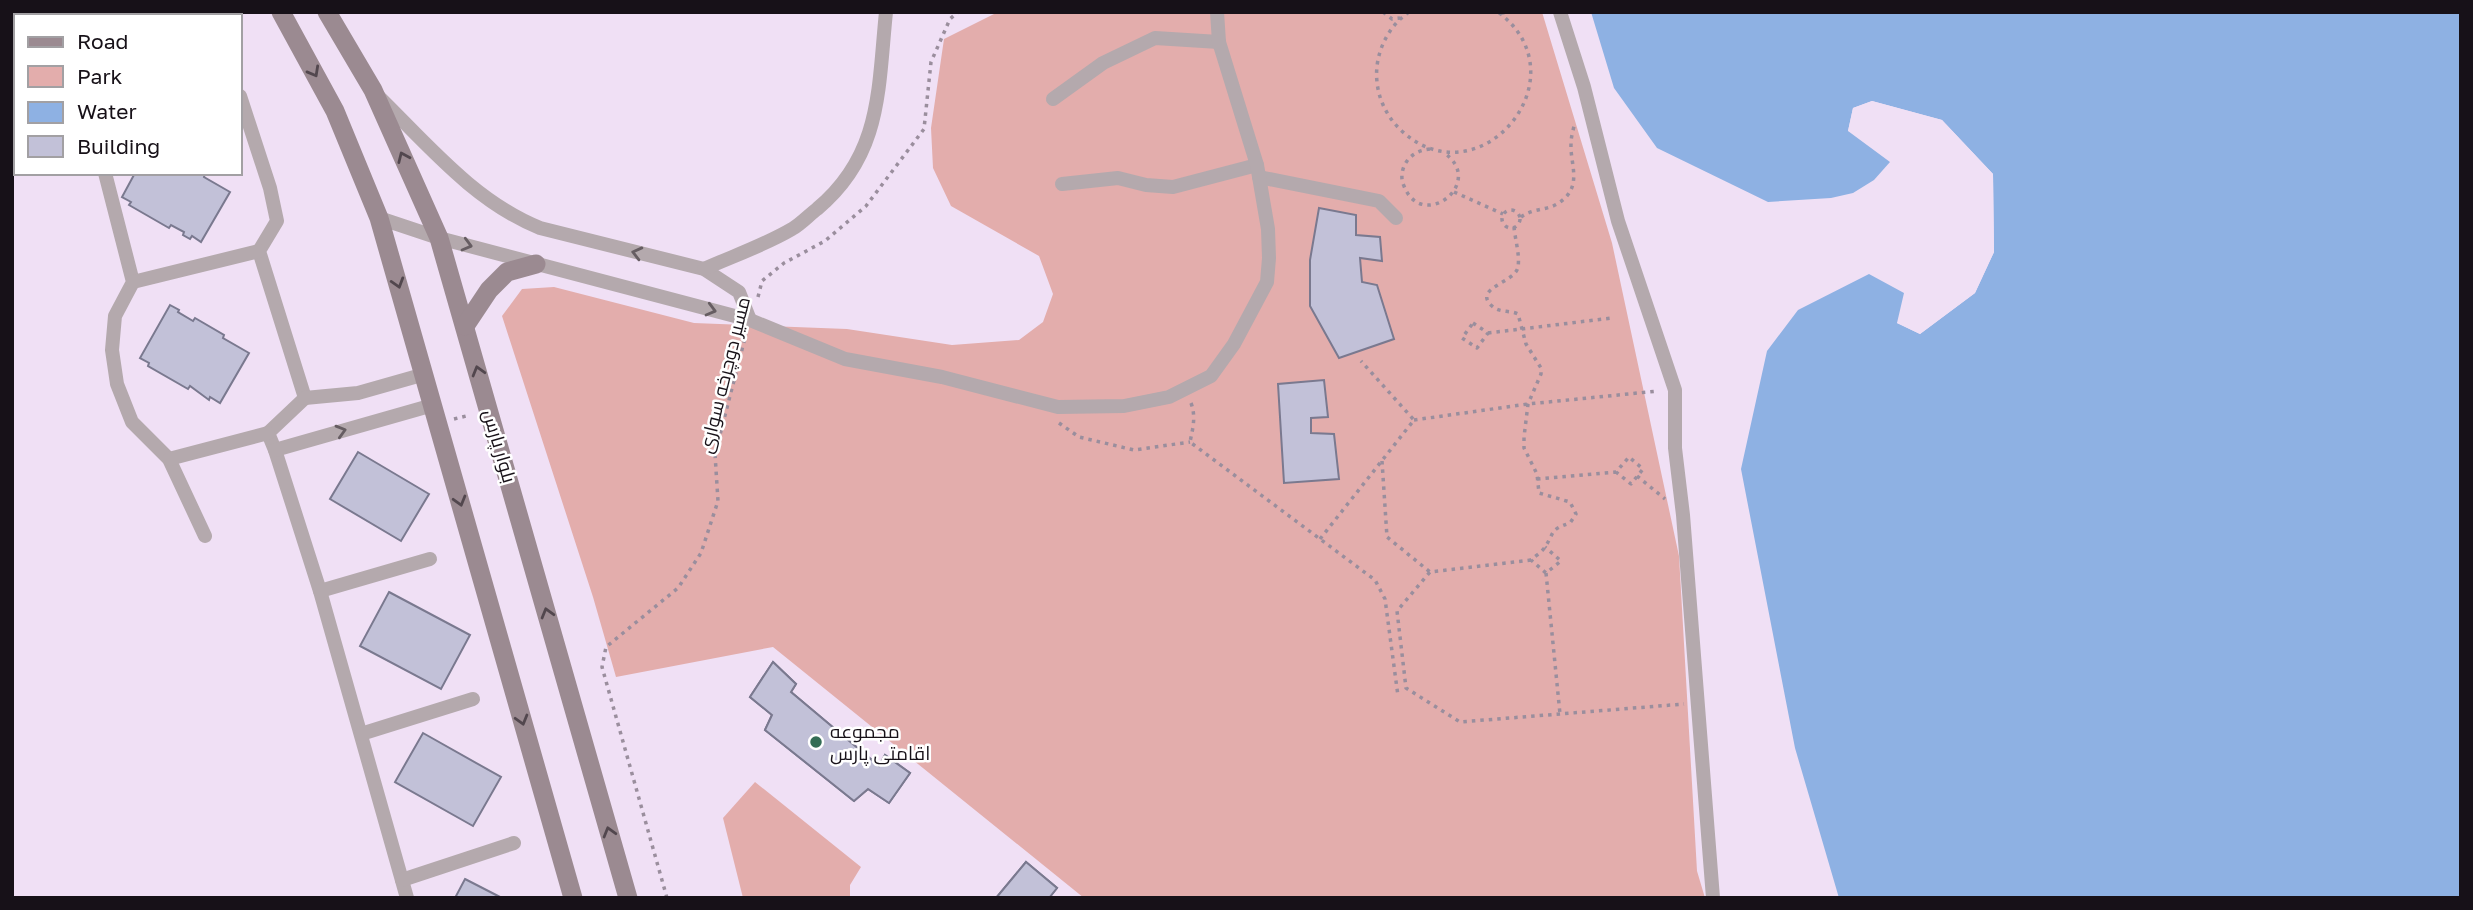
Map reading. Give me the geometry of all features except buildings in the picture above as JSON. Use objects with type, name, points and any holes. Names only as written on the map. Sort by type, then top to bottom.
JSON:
[{"type":"main road","points":[[281,12],[335,111],[379,218],[573,898]]},
{"type":"main road","name":"بلوار پارس","points":[[327,12],[373,90],[439,238],[628,898]]},
{"type":"main road","points":[[465,326],[489,290],[507,272],[536,264]]},
{"type":"street","points":[[704,269],[793,229],[830,198],[851,172],[867,145],[876,111],[886,12]]},
{"type":"street","points":[[379,218],[439,238],[750,320],[845,359],[942,377],[1058,407],[1124,406],[1169,397],[1211,376],[1234,344],[1266,282],[1269,258],[1268,229],[1258,171],[1219,43],[1217,12]]},
{"type":"street","points":[[1560,12],[1584,87],[1618,221],[1675,390],[1675,448],[1683,515],[1713,898]]},
{"type":"street","points":[[1053,99],[1102,63],[1155,38],[1219,43]]},
{"type":"street","points":[[373,90],[459,177],[518,220],[540,228],[704,269],[739,292],[750,320]]},
{"type":"street","points":[[133,282],[259,251],[277,222],[270,188],[242,102]]},
{"type":"street","points":[[1062,184],[1118,178],[1146,185],[1173,187],[1258,171],[1379,201],[1396,218]]},
{"type":"street","points":[[106,175],[133,282],[115,316],[112,349],[117,384],[132,422],[169,459],[205,536]]},
{"type":"street","points":[[259,251],[305,398]]},
{"type":"street","points":[[169,459],[268,433],[305,398],[358,393],[425,374]]},
{"type":"street","points":[[275,450],[436,415]]},
{"type":"street","points":[[268,433],[320,591],[407,898]]},
{"type":"street","points":[[320,591],[430,559]]},
{"type":"street","points":[[361,734],[473,699]]},
{"type":"street","points":[[402,880],[514,843]]},
{"type":"path","name":"مسیر دوچرخه سواری","points":[[667,898],[602,667],[606,647],[678,588],[701,553],[718,501],[715,454],[762,281],[784,263],[825,241],[866,206],[924,129],[931,62],[950,19],[958,12]]},
{"type":"path","points":[[1383,12],[1392,19],[1407,13]]},
{"type":"path","points":[[1407,13],[1392,29],[1382,46],[1377,72],[1378,90],[1384,108],[1401,130],[1415,141],[1441,150],[1468,150],[1493,141],[1514,123],[1527,99],[1530,82],[1528,55],[1517,30],[1498,12]]},
{"type":"path","points":[[1498,12],[1513,12]]},
{"type":"path","points":[[1503,214],[1503,223],[1510,228],[1514,227],[1530,210],[1556,204],[1568,191],[1575,177],[1570,145],[1578,116]]},
{"type":"path","points":[[1432,148],[1416,152],[1409,157],[1402,173],[1404,189],[1416,201],[1432,205],[1448,198],[1457,185],[1457,168],[1441,150]]},
{"type":"path","points":[[1454,192],[1503,214]]},
{"type":"path","points":[[1503,214],[1511,209],[1521,217]]},
{"type":"path","points":[[1514,227],[1518,267],[1507,282],[1489,290],[1487,298],[1494,309],[1511,310],[1518,314],[1526,344],[1541,368],[1528,404],[1524,448],[1537,474],[1539,492],[1570,502],[1576,513],[1570,523],[1557,528],[1548,537],[1545,547],[1531,560],[1430,572],[1397,611],[1406,688],[1460,723],[1697,703]]},
{"type":"path","points":[[1488,333],[1477,348],[1462,338],[1473,323],[1488,333],[1612,318]]},
{"type":"path","points":[[1361,361],[1413,420]]},
{"type":"path","points":[[1186,388],[1194,409],[1190,442]]},
{"type":"path","points":[[1320,539],[1413,420],[1528,404],[1675,390]]},
{"type":"path","points":[[436,415],[489,409]]},
{"type":"path","points":[[1052,417],[1079,437],[1134,450],[1190,442],[1375,580],[1385,599],[1398,695]]},
{"type":"path","points":[[1537,479],[1616,472],[1631,484],[1643,469],[1629,457],[1616,472]]},
{"type":"path","points":[[1382,460],[1387,537],[1430,572]]},
{"type":"path","points":[[1637,476],[1683,515]]},
{"type":"path","points":[[1545,547],[1560,561],[1546,573]]},
{"type":"path","points":[[1531,560],[1546,573],[1560,713]]},
{"type":"green space","points":[[998,12],[1542,12],[1612,243],[1679,556],[1697,871],[1705,898],[1084,898],[773,647],[616,677],[593,597],[502,316],[522,289],[554,287],[694,323],[847,329],[952,345],[1019,340],[1043,322],[1053,294],[1039,256],[951,206],[933,168],[931,128],[944,39]]},
{"type":"green space","points":[[755,782],[861,867],[850,885],[850,898],[743,898],[723,818]]},
{"type":"water","points":[[1591,12],[2461,12],[2461,898],[1839,898],[1795,748],[1741,469],[1767,351],[1798,310],[1869,274],[1904,293],[1897,323],[1920,334],[1975,293],[1994,252],[1993,174],[1942,120],[1872,101],[1853,108],[1848,131],[1890,162],[1874,180],[1853,193],[1831,198],[1768,202],[1657,148],[1614,88]]},
{"type":"pier","points":[[1872,101],[1942,120],[1993,174],[1994,252],[1975,293],[1920,334],[1897,323],[1902,316],[1901,321],[1920,330],[1972,291],[1990,251],[1990,175],[1940,123],[1872,105],[1856,110],[1852,129],[1855,132],[1848,131],[1853,108]]},
{"type":"place","name":"مجموعه اقامتی پارس","points":[[816,742]]}]
